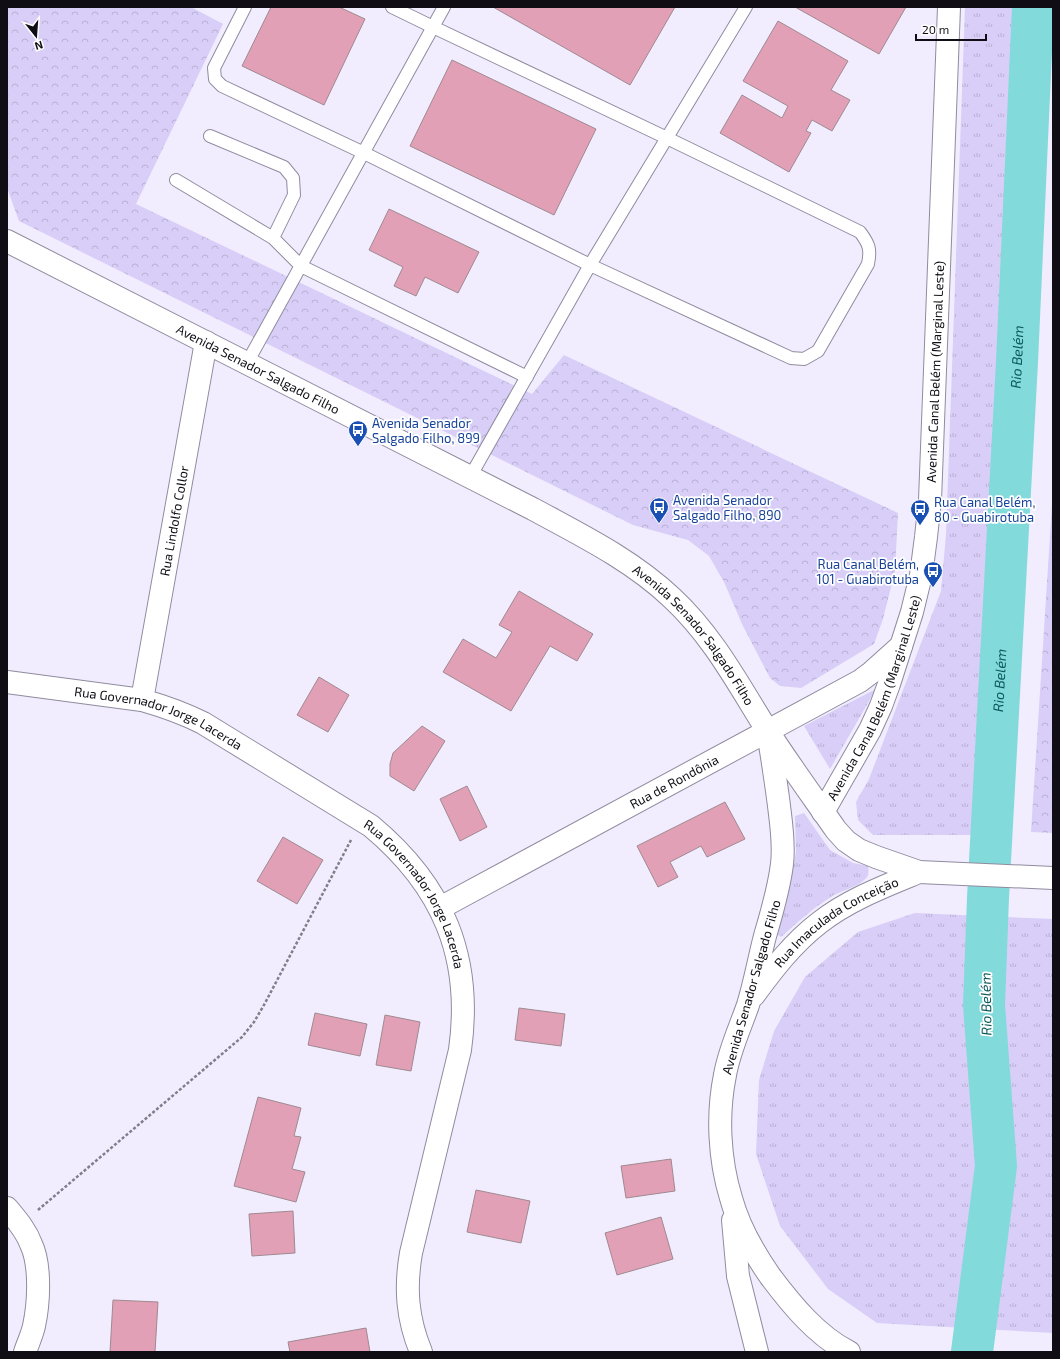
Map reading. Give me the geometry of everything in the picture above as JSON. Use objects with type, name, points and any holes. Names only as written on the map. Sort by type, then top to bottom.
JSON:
[{"type":"street","name":"Avenida Canal Belém (Marginal Leste)","points":[[823,812],[870,730],[881,706],[912,612],[921,575],[930,500],[950,7]]},
{"type":"street","name":"Avenida Senador Salgado Filho","points":[[7,241],[540,512],[616,554],[646,575],[672,598],[696,623],[713,644],[768,730],[782,833],[782,862],[778,893],[748,1003],[725,1073],[721,1100],[721,1135],[724,1168],[731,1199],[751,1246],[763,1265],[780,1289],[800,1311],[837,1346],[849,1352]]},
{"type":"street","name":"Rua Lindolfo Collor","points":[[142,700],[206,342]]},
{"type":"street","name":"Rua de Rondônia","points":[[440,908],[860,681],[901,646]]},
{"type":"street","name":"Rua Governador Jorge Lacerda","points":[[7,682],[142,700],[161,705],[203,724],[362,820],[383,836],[405,859],[440,908],[459,960],[464,1003],[463,1026],[460,1050],[411,1253],[408,1274],[407,1297],[411,1321],[420,1352]]},
{"type":"street","name":"Rua Imaculada Conceição","points":[[768,730],[836,830],[846,841],[859,850],[919,872],[1053,878]]},
{"type":"street","name":"Rua Imaculada Conceição","points":[[748,1003],[797,942],[819,922],[841,908],[885,886],[919,872]]},
{"type":"street","points":[[731,1199],[738,1276],[757,1352]]},
{"type":"street","points":[[14,1216],[32,1244],[38,1272],[38,1298],[34,1326],[25,1352]]},
{"type":"lane","points":[[245,7],[214,68],[215,79],[222,86],[364,153],[590,265],[791,358],[804,359],[818,351],[868,264],[871,253],[867,242],[860,232],[668,138],[392,7]]},
{"type":"lane","points":[[248,364],[444,7]]},
{"type":"lane","points":[[470,477],[590,265],[746,7]]},
{"type":"lane","points":[[210,136],[284,167],[293,178],[294,195],[273,238]]},
{"type":"lane","points":[[176,180],[273,238],[301,266],[527,377]]},
{"type":"path","points":[[14,1216],[242,1038],[264,1006],[362,820]]},
{"type":"green space","points":[[7,7],[191,7],[223,24],[136,204],[532,394],[564,355],[898,513],[895,571],[883,619],[874,644],[801,688],[780,686],[770,678],[742,624],[724,582],[709,556],[688,540],[633,525],[19,221],[7,188]]},
{"type":"green space","points":[[965,7],[1023,7],[998,540],[971,835],[873,835],[858,820],[856,802],[869,779],[941,591],[946,534]]},
{"type":"green space","points":[[1053,489],[1053,833],[1031,832]]},
{"type":"green space","points":[[876,689],[830,769],[804,726]]},
{"type":"green space","points":[[804,813],[830,850],[853,863],[868,866],[868,874],[866,879],[834,895],[806,915],[781,937],[776,934],[786,905],[796,852],[795,816]]},
{"type":"green space","points":[[915,913],[1053,919],[1053,1333],[877,1323],[828,1289],[780,1226],[756,1154],[759,1080],[774,1031],[805,977],[858,932]]},
{"type":"building","points":[[271,7],[339,7],[365,19],[324,105],[242,66]]},
{"type":"building","points":[[493,7],[675,7],[630,85]]},
{"type":"building","points":[[795,7],[906,7],[879,54]]},
{"type":"building","points":[[778,21],[848,61],[831,90],[850,100],[832,131],[812,120],[806,131],[811,133],[789,172],[720,133],[742,95],[782,118],[788,106],[743,81]]},
{"type":"building","points":[[452,60],[596,129],[554,215],[410,146]]},
{"type":"building","points":[[389,209],[479,252],[458,293],[425,277],[416,296],[394,286],[403,267],[369,250]]},
{"type":"building","points":[[519,591],[593,634],[577,661],[550,646],[511,711],[443,672],[463,639],[496,658],[512,632],[499,625]]},
{"type":"building","points":[[319,677],[349,695],[328,732],[297,715]]},
{"type":"building","points":[[422,726],[445,741],[414,791],[390,776],[390,764],[393,753]]},
{"type":"building","points":[[467,786],[487,827],[460,841],[440,799]]},
{"type":"building","points":[[725,802],[745,839],[707,857],[701,846],[670,862],[678,877],[658,887],[637,846]]},
{"type":"building","points":[[283,837],[323,860],[297,904],[257,881]]},
{"type":"building","points":[[519,1008],[565,1014],[561,1046],[515,1040]]},
{"type":"building","points":[[315,1013],[367,1024],[360,1056],[308,1045]]},
{"type":"building","points":[[385,1015],[420,1022],[411,1071],[376,1065]]},
{"type":"building","points":[[258,1097],[301,1108],[294,1136],[301,1137],[292,1169],[305,1172],[296,1202],[234,1186]]},
{"type":"building","points":[[671,1159],[675,1191],[626,1198],[621,1166]]},
{"type":"building","points":[[476,1190],[530,1201],[521,1243],[467,1232]]},
{"type":"building","points":[[293,1211],[295,1253],[252,1256],[249,1214]]},
{"type":"building","points":[[661,1217],[673,1259],[617,1275],[605,1233]]},
{"type":"building","points":[[113,1300],[158,1302],[155,1352],[110,1352]]},
{"type":"building","points":[[366,1328],[370,1352],[290,1352],[288,1342]]},
{"type":"waterway","name":"Rio Belém","points":[[972,1352],[996,1166],[984,1005],[988,898],[1017,362],[1033,7]]},
{"type":"place","name":"Avenida Senador Salgado Filho, 899","points":[[358,447]]},
{"type":"place","name":"Avenida Senador Salgado Filho, 890","points":[[659,524]]},
{"type":"place","name":"Rua Canal Belém, 80 - Guabirotuba","points":[[920,526]]},
{"type":"place","name":"Rua Canal Belém, 101 - Guabirotuba","points":[[933,588]]}]
